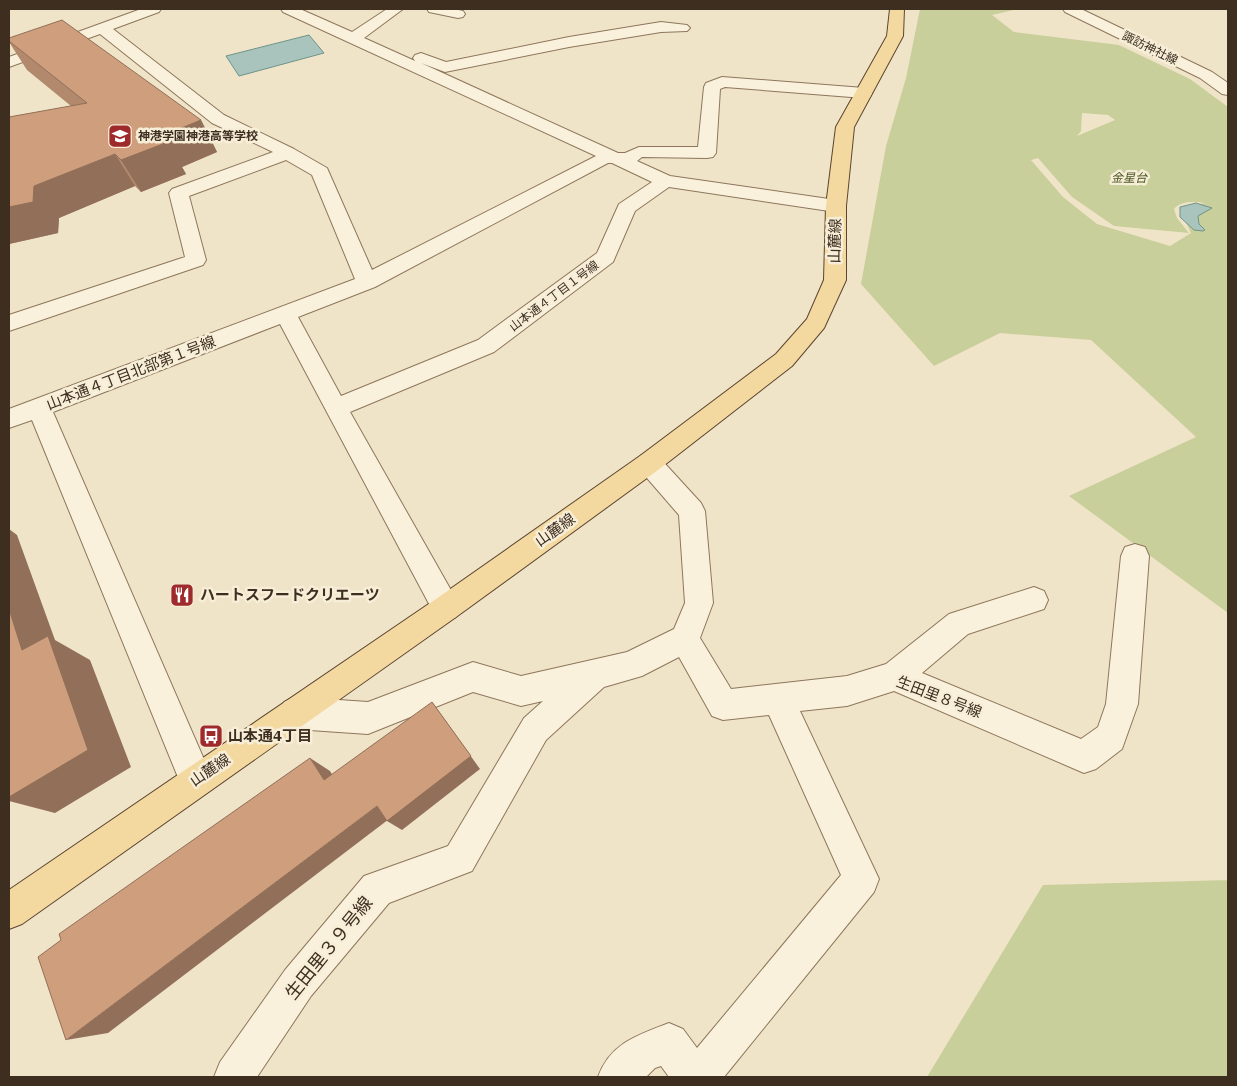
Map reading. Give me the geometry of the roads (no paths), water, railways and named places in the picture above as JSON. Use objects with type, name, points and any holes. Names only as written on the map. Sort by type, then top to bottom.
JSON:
[{"type":"main road","name":"山麓線","points":[[9,911],[446,608],[649,463],[784,360],[816,323],[835,280],[836,206],[845,127],[895,36],[897,9]]},
{"type":"street","points":[[9,62],[154,9]]},
{"type":"street","points":[[288,9],[666,181],[836,206]]},
{"type":"street","points":[[353,39],[396,9]]},
{"type":"street","points":[[434,9],[458,14]]},
{"type":"street","name":"諏訪神社線","points":[[1070,9],[1206,74],[1228,90]]},
{"type":"street","points":[[353,39],[385,44],[445,67],[569,42],[660,27],[682,28]]},
{"type":"street","points":[[102,28],[218,119],[288,153],[320,172],[367,282]]},
{"type":"street","name":"山本通４丁目北部第１号線","points":[[196,780],[39,408],[367,282],[597,163],[614,157],[628,158],[639,152],[707,153],[712,87],[722,82],[864,92]]},
{"type":"street","points":[[9,323],[196,260],[179,193],[288,153]]},
{"type":"street","name":"山本通４丁目１号線","points":[[335,408],[486,346],[606,257],[626,208],[666,181]]},
{"type":"street","points":[[285,314],[446,608]]},
{"type":"street","points":[[9,419],[39,408]]},
{"type":"street","points":[[295,712],[368,718],[473,677],[521,691],[631,666],[685,639],[699,603],[692,511],[649,463]]},
{"type":"street","name":"生田里８号線","points":[[685,639],[723,705],[847,691],[895,676],[1084,757],[1111,738],[1122,704],[1136,556]]},
{"type":"street","points":[[895,676],[959,624],[1034,600]]},
{"type":"street","name":"生田里３９号線","points":[[234,1076],[298,983],[377,889],[460,859],[535,729],[598,672]]},
{"type":"street","points":[[699,1077],[860,879],[778,699]]},
{"type":"street","points":[[618,1077],[642,1053],[669,1043],[693,1077]]},
{"type":"water","points":[[309,35],[324,53],[239,76],[226,56]]},
{"type":"water","points":[[1196,203],[1212,208],[1198,216],[1199,224],[1205,230],[1203,231],[1194,230],[1180,217],[1180,207]]},
{"type":"place","name":"神港学園神港高等学校","points":[[120,136]]},
{"type":"place","name":"ハートスフードクリエーツ","points":[[182,595]]},
{"type":"place","name":"山本通4丁目","points":[[211,736]]},
{"type":"park label","name":"金星台","points":[[1129,178]]}]
